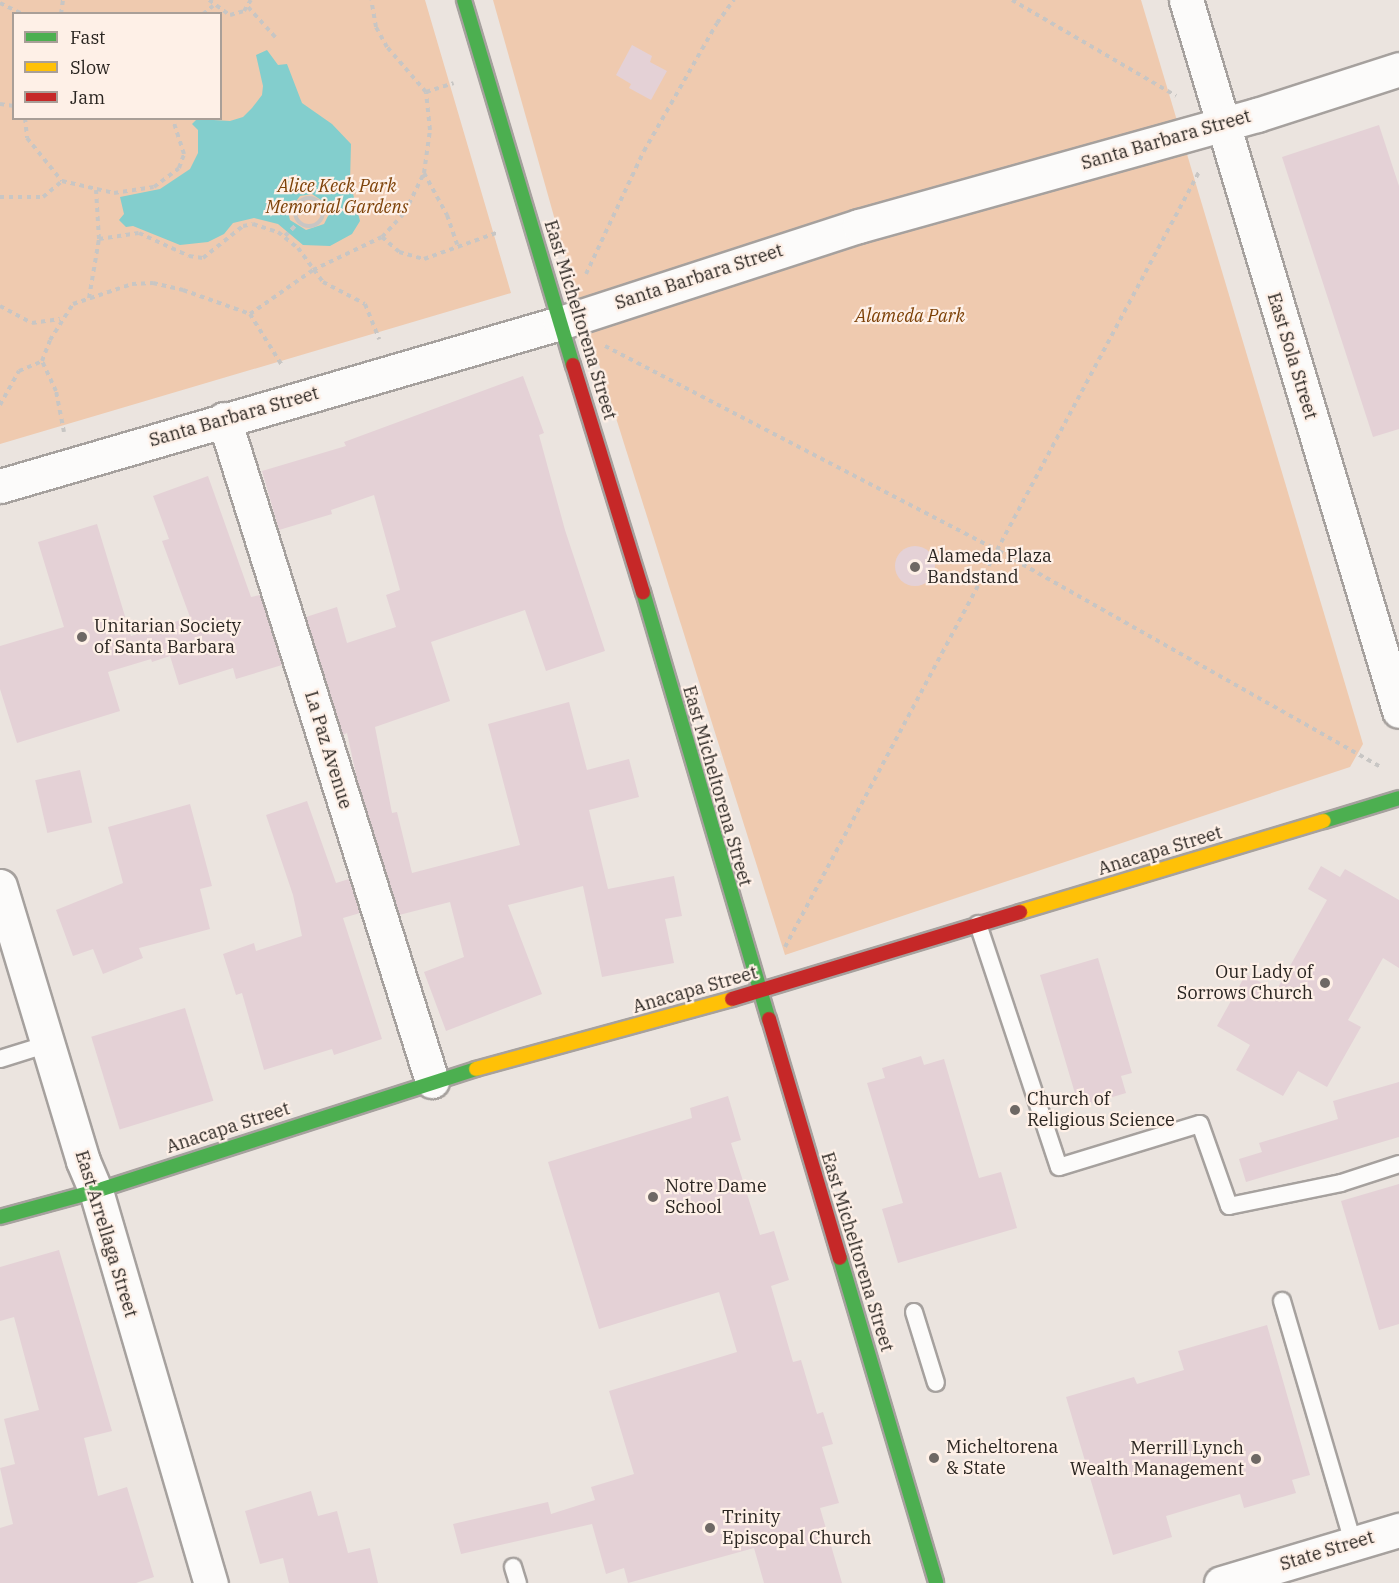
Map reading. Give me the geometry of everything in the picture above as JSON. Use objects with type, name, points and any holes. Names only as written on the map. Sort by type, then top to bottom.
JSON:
[{"type":"street","name":"East Micheltorena Street","points":[[464,0],[936,1583]]},
{"type":"street","name":"East Sola Street","points":[[1186,0],[1399,711]]},
{"type":"street","name":"Santa Barbara Street","points":[[0,486],[560,322],[859,226],[1222,124],[1399,69]]},
{"type":"street","name":"La Paz Avenue","points":[[224,419],[432,1081]]},
{"type":"street","name":"Anacapa Street","points":[[0,1217],[96,1191],[432,1081],[760,991],[1399,798]]},
{"type":"street","name":"East Arrellaga Street","points":[[0,886],[96,1191],[211,1583]]},
{"type":"street","name":"State Street","points":[[1221,1583],[1399,1530]]},
{"type":"lane","points":[[978,924],[1059,1167],[1200,1124],[1229,1206],[1341,1183],[1399,1164]]},
{"type":"lane","points":[[0,1059],[48,1044]]},
{"type":"lane","points":[[1282,1301],[1353,1543]]},
{"type":"lane","points":[[914,1312],[936,1383]]},
{"type":"path","points":[[209,0],[213,6],[230,15],[248,7],[251,0]]},
{"type":"path","points":[[250,314],[313,270],[382,237],[405,212],[424,173],[430,130],[426,92],[387,47],[376,27],[371,0]]},
{"type":"path","points":[[586,274],[644,151],[717,23],[735,0]]},
{"type":"path","points":[[1012,0],[1176,96]]},
{"type":"path","points":[[0,3],[19,12]]},
{"type":"path","points":[[206,12],[213,6]]},
{"type":"path","points":[[248,7],[278,39]]},
{"type":"path","points":[[426,92],[454,83]]},
{"type":"path","points":[[26,120],[27,138],[62,181],[96,190],[136,193],[170,178],[179,168],[184,154],[173,120]]},
{"type":"path","points":[[784,947],[999,552],[1200,170]]},
{"type":"path","points":[[424,173],[447,215],[457,244]]},
{"type":"path","points":[[0,197],[43,197],[62,181]]},
{"type":"path","points":[[89,298],[99,239],[96,190]]},
{"type":"path","points":[[306,198],[320,203],[323,209],[319,223],[305,226],[298,223],[296,208],[300,202],[306,198]]},
{"type":"path","points":[[286,235],[298,223]]},
{"type":"path","points":[[99,239],[139,233],[189,256],[203,258],[243,226],[253,224],[286,235],[323,282],[365,304],[379,339]]},
{"type":"path","points":[[382,237],[399,252],[424,259],[457,244],[496,233]]},
{"type":"path","points":[[0,405],[19,371],[42,361],[61,319],[73,304],[132,284],[153,283],[213,299],[250,314],[283,367]]},
{"type":"path","points":[[0,306],[32,323],[61,319]]},
{"type":"path","points":[[605,346],[999,552],[1379,766]]},
{"type":"path","points":[[42,361],[56,391],[64,432]]},
{"type":"green space","name":"Alice Keck Park Memorial Gardens","points":[[0,0],[425,0],[511,293],[0,444]]},
{"type":"green space","name":"Alameda Park","points":[[493,0],[1141,0],[1363,744],[1350,767],[785,955],[566,259]]},
{"type":"water","points":[[267,50],[278,65],[287,64],[302,103],[332,124],[351,144],[350,182],[360,221],[352,234],[330,246],[303,245],[278,224],[254,218],[233,223],[224,234],[208,242],[180,245],[133,226],[126,227],[119,220],[124,214],[120,197],[160,189],[190,169],[198,153],[198,130],[192,124],[196,120],[230,121],[243,117],[262,95],[263,86],[256,55]],"holes":[[[312,194],[327,204],[329,214],[324,224],[306,230],[290,220],[288,212],[300,196]]]},
{"type":"building","points":[[632,45],[652,56],[650,62],[667,71],[651,100],[629,88],[631,84],[616,75]]},
{"type":"building","points":[[1379,125],[1399,186],[1399,429],[1373,437],[1282,157]]},
{"type":"building","points":[[523,376],[544,433],[539,435],[565,530],[605,651],[546,671],[525,610],[431,642],[450,701],[375,727],[392,813],[397,812],[412,873],[520,845],[488,724],[569,702],[587,770],[629,759],[639,797],[589,810],[608,889],[674,876],[682,916],[665,919],[674,963],[602,977],[583,886],[508,905],[542,994],[446,1031],[424,972],[464,957],[450,902],[399,915],[357,779],[347,733],[343,735],[306,617],[337,607],[347,643],[396,627],[386,595],[400,590],[374,495],[331,510],[332,514],[279,530],[262,471],[346,446],[344,442]]},
{"type":"building","points":[[208,476],[251,597],[260,595],[282,665],[236,679],[233,668],[179,685],[170,656],[152,662],[151,659],[108,672],[120,711],[17,743],[0,689],[0,646],[64,627],[38,542],[97,524],[131,636],[190,617],[162,541],[169,539],[153,496]]},
{"type":"building","name":"Alameda Plaza Bandstand","points":[[915,546],[923,547],[929,552],[934,558],[934,574],[929,580],[923,585],[915,586],[907,585],[901,580],[896,574],[895,566],[896,558],[901,552],[907,547]]},
{"type":"building","points":[[80,770],[92,823],[47,833],[35,780]]},
{"type":"building","points":[[307,801],[336,883],[349,879],[360,913],[343,918],[382,1039],[334,1055],[332,1049],[264,1070],[242,993],[236,995],[223,954],[254,943],[256,951],[302,936],[293,895],[266,815]]},
{"type":"building","points":[[190,804],[212,886],[200,889],[210,929],[139,948],[143,958],[103,974],[93,949],[73,956],[56,910],[123,883],[108,827]]},
{"type":"building","name":"Our Lady of Sorrows Church","points":[[1321,866],[1340,877],[1345,869],[1399,900],[1399,968],[1383,958],[1348,1020],[1361,1027],[1327,1087],[1298,1071],[1283,1096],[1236,1070],[1250,1045],[1217,1026],[1246,974],[1276,991],[1327,900],[1308,889]]},
{"type":"building","points":[[1098,958],[1132,1073],[1121,1076],[1126,1093],[1079,1107],[1040,975]]},
{"type":"building","points":[[185,1008],[213,1101],[120,1129],[91,1037]]},
{"type":"building","points":[[921,1056],[924,1065],[944,1059],[979,1178],[1001,1172],[1017,1228],[898,1263],[882,1209],[903,1203],[867,1083],[885,1078],[882,1068]]},
{"type":"building","points":[[1399,1082],[1399,1137],[1246,1182],[1239,1159],[1262,1152],[1259,1143],[1338,1119],[1333,1101]]},
{"type":"building","points":[[728,1096],[741,1140],[731,1143],[760,1235],[774,1231],[789,1280],[771,1286],[793,1362],[801,1360],[817,1414],[823,1412],[833,1444],[822,1447],[839,1503],[820,1508],[842,1583],[764,1583],[754,1548],[628,1583],[624,1568],[606,1574],[592,1524],[461,1554],[453,1524],[548,1502],[551,1514],[595,1500],[591,1487],[634,1474],[609,1391],[737,1352],[719,1292],[599,1329],[548,1162],[692,1118],[690,1108]]},
{"type":"building","points":[[1399,1184],[1399,1324],[1379,1330],[1341,1201]]},
{"type":"building","points":[[59,1250],[112,1431],[84,1438],[98,1496],[127,1487],[154,1577],[136,1583],[0,1583],[0,1528],[13,1524],[0,1468],[15,1464],[4,1419],[39,1410],[14,1317],[0,1321],[0,1267]]},
{"type":"building","points":[[1267,1325],[1310,1475],[1292,1480],[1296,1493],[1244,1508],[1240,1494],[1166,1516],[1172,1537],[1113,1555],[1066,1397],[1134,1377],[1137,1384],[1184,1370],[1178,1351]]},
{"type":"building","points":[[311,1491],[318,1516],[337,1511],[348,1553],[370,1548],[378,1583],[289,1583],[283,1558],[260,1564],[245,1511]]},
{"type":"traffic: fast","points":[[464,0],[573,365]]},
{"type":"traffic: fast","points":[[643,592],[769,1019]]},
{"type":"traffic: fast","points":[[1324,821],[1399,798]]},
{"type":"traffic: fast","points":[[0,1217],[96,1191],[476,1069]]},
{"type":"traffic: fast","points":[[840,1258],[936,1583]]},
{"type":"traffic: slow","points":[[1020,912],[1324,821]]},
{"type":"traffic: slow","points":[[476,1069],[732,999]]},
{"type":"traffic: jam","points":[[573,365],[643,592]]},
{"type":"traffic: jam","points":[[732,999],[1020,912]]},
{"type":"traffic: jam","points":[[769,1019],[840,1258]]},
{"type":"place","name":"Alameda Plaza Bandstand","points":[[915,567]]},
{"type":"place","name":"Unitarian Society of Santa Barbara","points":[[82,637]]},
{"type":"place","name":"Our Lady of Sorrows Church","points":[[1325,983]]},
{"type":"place","name":"Church of Religious Science","points":[[1015,1110]]},
{"type":"place","name":"Notre Dame School","points":[[653,1197]]},
{"type":"place","name":"Micheltorena & State","points":[[934,1458]]},
{"type":"place","name":"Merrill Lynch Wealth Management","points":[[1256,1459]]},
{"type":"place","name":"Trinity Episcopal Church","points":[[710,1528]]}]
